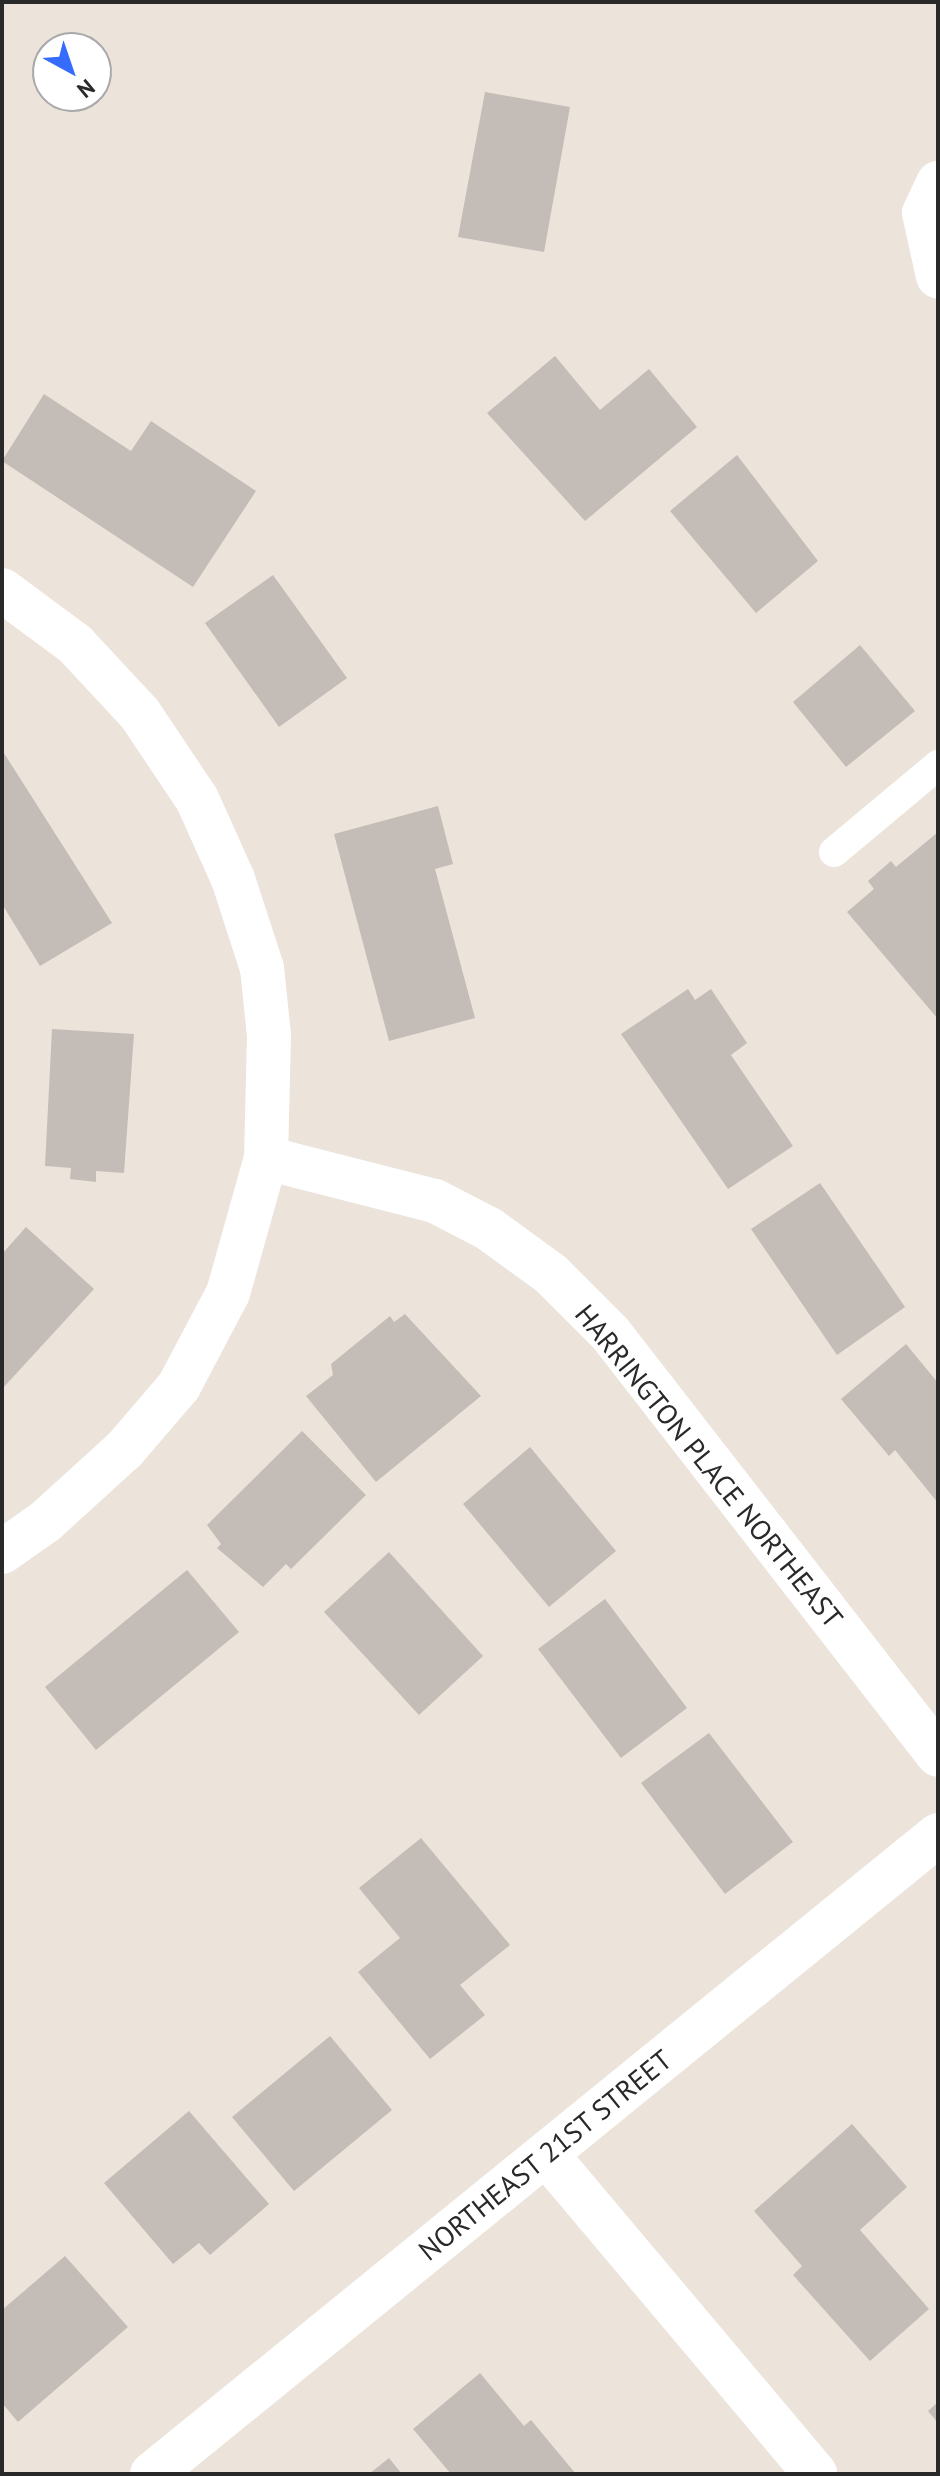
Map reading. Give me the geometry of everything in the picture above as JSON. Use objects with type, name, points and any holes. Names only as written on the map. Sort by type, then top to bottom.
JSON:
[{"type":"street","points":[[931,198],[938,276]]},
{"type":"street","points":[[2,590],[75,644],[140,714],[197,799],[233,879],[262,968],[269,1036],[266,1158],[228,1293],[179,1386],[125,1449],[46,1521],[2,1552]]},
{"type":"street","name":"HARRINGTON PLACE NORTHEAST","points":[[266,1158],[435,1201],[489,1229],[551,1274],[610,1333],[938,1755]]},
{"type":"street","name":"NORTHEAST 21ST STREET","points":[[152,2474],[938,1835]]},
{"type":"street","points":[[546,2154],[815,2474]]},
{"type":"lane","points":[[834,852],[938,765]]},
{"type":"building","points":[[485,92],[570,107],[544,252],[458,237]]},
{"type":"building","points":[[555,356],[600,410],[649,369],[697,427],[585,521],[487,413]]},
{"type":"building","points":[[44,394],[131,451],[151,421],[256,491],[193,587],[2,461]]},
{"type":"building","points":[[737,455],[818,561],[756,613],[670,511]]},
{"type":"building","points":[[273,575],[347,678],[279,727],[205,623]]},
{"type":"building","points":[[860,645],[915,711],[846,767],[793,702]]},
{"type":"building","points":[[2,750],[112,923],[40,966],[2,904]]},
{"type":"building","points":[[438,806],[453,864],[435,869],[475,1018],[389,1041],[334,834]]},
{"type":"building","points":[[938,832],[938,1019],[847,912],[874,889],[868,881],[891,861],[896,867]]},
{"type":"building","points":[[688,989],[695,1000],[711,989],[747,1043],[731,1055],[793,1146],[728,1189],[621,1034]]},
{"type":"building","points":[[52,1029],[134,1034],[124,1173],[96,1171],[96,1182],[70,1179],[71,1168],[45,1166]]},
{"type":"building","points":[[820,1183],[905,1307],[837,1355],[751,1229]]},
{"type":"building","points":[[26,1227],[94,1289],[2,1389],[2,1254]]},
{"type":"building","points":[[405,1314],[481,1396],[376,1482],[306,1396],[333,1375],[331,1364],[390,1316],[394,1322]]},
{"type":"building","points":[[906,1344],[938,1383],[938,1503],[895,1450],[889,1456],[841,1399]]},
{"type":"building","points":[[302,1431],[366,1495],[291,1569],[286,1564],[263,1587],[217,1548],[221,1544],[207,1525]]},
{"type":"building","points":[[530,1447],[616,1551],[549,1607],[463,1504]]},
{"type":"building","points":[[389,1552],[483,1656],[419,1715],[324,1612]]},
{"type":"building","points":[[187,1570],[239,1632],[96,1750],[45,1687]]},
{"type":"building","points":[[605,1599],[687,1708],[621,1758],[538,1649]]},
{"type":"building","points":[[709,1733],[793,1842],[725,1894],[641,1783]]},
{"type":"building","points":[[421,1838],[510,1945],[460,1985],[485,2015],[430,2059],[358,1972],[400,1938],[359,1888]]},
{"type":"building","points":[[330,2036],[392,2110],[294,2191],[232,2117]]},
{"type":"building","points":[[189,2111],[269,2204],[210,2255],[199,2243],[173,2264],[104,2183]]},
{"type":"building","points":[[852,2124],[907,2187],[860,2230],[929,2309],[870,2361],[793,2275],[802,2266],[754,2211]]},
{"type":"building","points":[[65,2256],[128,2327],[18,2422],[2,2403],[2,2310]]},
{"type":"building","points":[[480,2373],[524,2426],[531,2420],[576,2474],[451,2474],[413,2429]]},
{"type":"building","points":[[938,2402],[938,2423],[928,2411]]},
{"type":"building","points":[[389,2458],[402,2474],[369,2474]]}]
